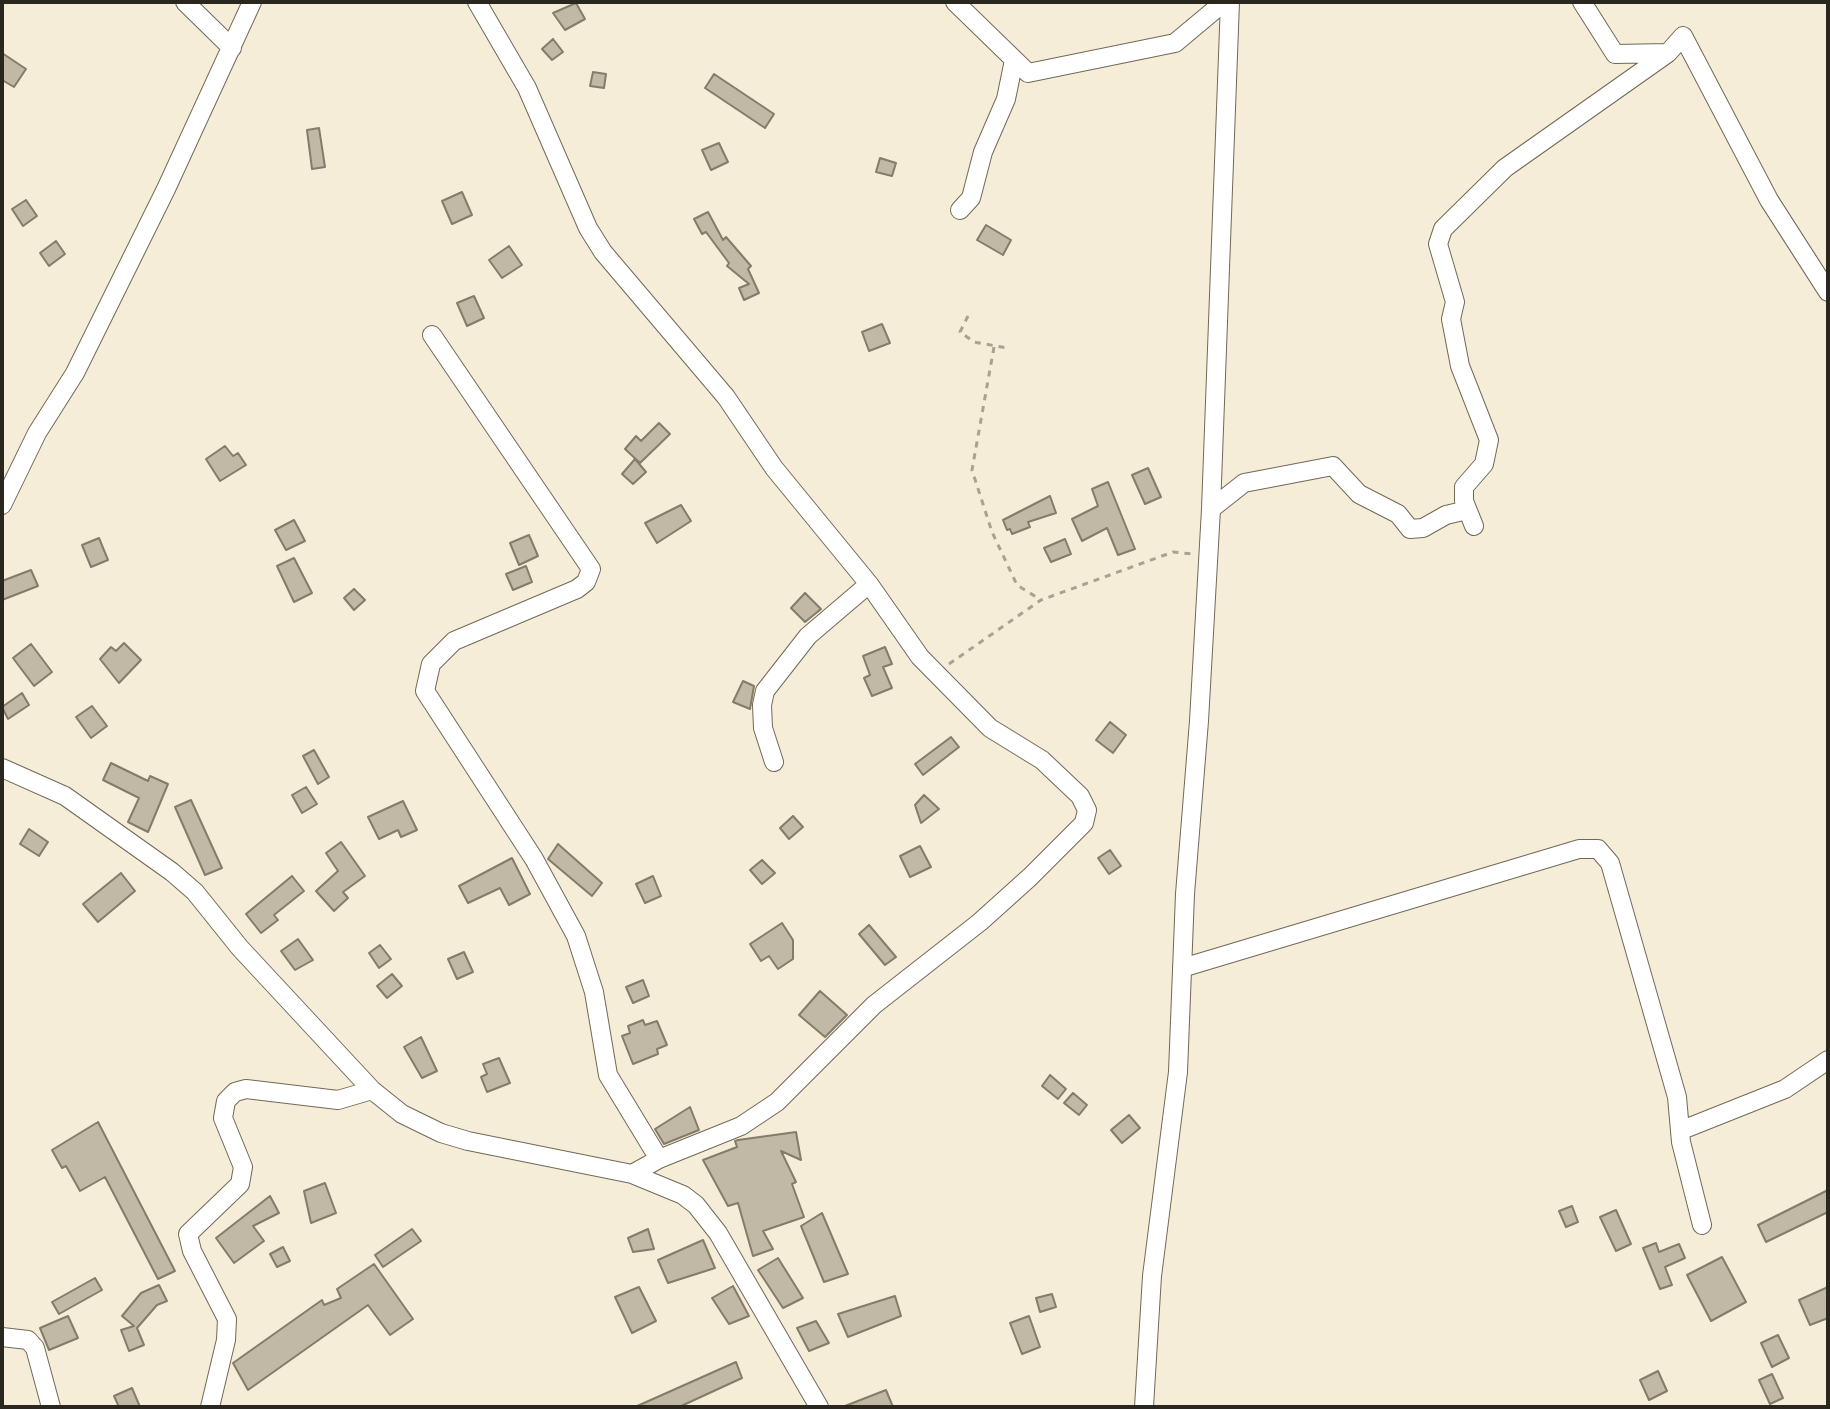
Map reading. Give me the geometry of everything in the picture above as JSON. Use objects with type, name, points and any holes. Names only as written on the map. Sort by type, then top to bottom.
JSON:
[{"type":"street","points":[[185,2],[232,48]]},
{"type":"street","points":[[2,505],[30,446],[75,373],[252,2]]},
{"type":"street","points":[[477,2],[527,88],[595,241],[719,387],[774,468],[869,584],[936,676],[990,728],[1042,760],[1080,796],[1087,810],[1084,823],[980,922],[874,1005],[777,1102],[741,1126],[659,1159],[632,1174]]},
{"type":"street","points":[[955,2],[1028,73],[1175,43],[1224,2]]},
{"type":"street","points":[[1144,1407],[1152,1276],[1175,1114],[1211,509],[1230,2]]},
{"type":"street","points":[[1582,2],[1615,54],[1668,53]]},
{"type":"street","points":[[1211,509],[1244,483],[1333,466],[1359,494],[1398,514],[1410,529],[1423,528],[1446,515],[1470,518],[1464,487],[1484,464],[1489,440],[1460,366],[1451,319],[1455,302],[1438,244],[1443,229],[1505,168],[1668,53],[1683,36],[1769,200],[1828,292]]},
{"type":"street","points":[[960,210],[971,198],[983,152],[1006,99],[1014,60]]},
{"type":"street","points":[[432,335],[591,569],[586,582],[577,589],[454,641],[431,664],[425,691],[534,859],[576,936],[594,992],[608,1075],[659,1159]]},
{"type":"street","points":[[774,762],[763,728],[765,691],[808,636],[869,584]]},
{"type":"street","points":[[2,768],[58,791],[134,841],[172,872],[195,892],[240,948],[372,1090],[402,1114],[441,1133],[632,1174],[683,1195],[705,1214],[819,1407]]},
{"type":"street","points":[[1182,968],[1579,849],[1598,849],[1610,863],[1677,1097],[1681,1142],[1702,1225]]},
{"type":"street","points":[[1682,1130],[1785,1089],[1828,1060]]},
{"type":"street","points":[[210,1407],[226,1340],[227,1319],[192,1251],[188,1234],[240,1184],[243,1167],[223,1118],[226,1101],[235,1092],[246,1089],[338,1100],[372,1090]]},
{"type":"street","points":[[2,1337],[28,1340],[35,1348],[51,1407]]},
{"type":"path","points":[[968,316],[960,332],[974,342],[1007,348]]},
{"type":"path","points":[[994,347],[972,470],[992,532],[1017,585],[1041,600]]},
{"type":"path","points":[[936,676],[972,645],[1041,600],[1173,552],[1208,555]]},
{"type":"building","points":[[576,3],[585,19],[565,30],[553,13]]},
{"type":"building","points":[[553,39],[563,52],[552,60],[542,49]]},
{"type":"building","points":[[2,53],[26,69],[14,87],[2,80]]},
{"type":"building","points":[[593,72],[606,74],[604,88],[590,86]]},
{"type":"building","points":[[714,74],[774,114],[765,128],[705,88]]},
{"type":"building","points":[[319,128],[325,167],[312,169],[307,130]]},
{"type":"building","points":[[719,143],[728,162],[711,170],[702,150]]},
{"type":"building","points":[[880,158],[896,163],[892,176],[876,172]]},
{"type":"building","points":[[462,192],[472,215],[452,224],[442,201]]},
{"type":"building","points":[[26,200],[37,216],[23,226],[12,209]]},
{"type":"building","points":[[708,212],[723,240],[726,237],[751,266],[748,269],[759,293],[744,300],[739,288],[749,284],[727,266],[729,263],[706,232],[702,234],[694,219]]},
{"type":"building","points":[[986,225],[1011,240],[1003,255],[977,240]]},
{"type":"building","points":[[56,241],[65,254],[49,266],[40,253]]},
{"type":"building","points":[[509,246],[522,265],[502,278],[489,260]]},
{"type":"building","points":[[474,296],[484,318],[467,326],[457,303]]},
{"type":"building","points":[[882,324],[890,343],[869,351],[862,332]]},
{"type":"building","points":[[659,423],[670,434],[640,463],[625,449],[636,436],[641,441]]},
{"type":"building","points":[[225,446],[233,456],[238,453],[246,465],[220,481],[206,459]]},
{"type":"building","points":[[635,459],[646,472],[633,484],[622,474]]},
{"type":"building","points":[[1148,468],[1161,497],[1145,504],[1132,475]]},
{"type":"building","points":[[1108,482],[1135,549],[1118,555],[1107,528],[1082,541],[1072,519],[1098,506],[1092,489]]},
{"type":"building","points":[[1050,496],[1056,513],[1028,522],[1030,527],[1012,534],[1010,529],[1007,530],[1003,520]]},
{"type":"building","points":[[681,505],[691,521],[657,543],[645,523]]},
{"type":"building","points":[[294,520],[305,541],[286,550],[275,530]]},
{"type":"building","points":[[529,535],[538,556],[519,565],[510,543]]},
{"type":"building","points":[[99,538],[108,560],[91,567],[82,545]]},
{"type":"building","points":[[1065,539],[1071,554],[1051,562],[1044,548]]},
{"type":"building","points":[[294,558],[312,593],[294,602],[277,566]]},
{"type":"building","points":[[526,566],[532,582],[513,590],[506,574]]},
{"type":"building","points":[[31,570],[38,586],[2,600],[2,581]]},
{"type":"building","points":[[354,589],[365,600],[354,610],[344,598]]},
{"type":"building","points":[[805,593],[821,609],[805,622],[791,608]]},
{"type":"building","points":[[124,643],[141,660],[119,683],[100,659],[111,647],[116,651]]},
{"type":"building","points":[[31,644],[52,672],[34,686],[13,658]]},
{"type":"building","points":[[885,647],[892,664],[883,667],[892,688],[872,696],[864,678],[870,675],[863,656]]},
{"type":"building","points":[[743,681],[754,686],[750,709],[733,702]]},
{"type":"building","points":[[22,693],[29,705],[8,719],[2,707]]},
{"type":"building","points":[[92,706],[107,726],[91,738],[76,717]]},
{"type":"building","points":[[1110,722],[1126,735],[1113,753],[1096,740]]},
{"type":"building","points":[[951,737],[959,747],[923,775],[915,764]]},
{"type":"building","points":[[314,750],[329,777],[318,784],[303,756]]},
{"type":"building","points":[[111,763],[148,781],[150,776],[168,784],[148,832],[128,822],[139,798],[103,780]]},
{"type":"building","points":[[306,787],[317,804],[302,813],[292,795]]},
{"type":"building","points":[[924,795],[939,809],[921,823],[915,805]]},
{"type":"building","points":[[191,800],[222,868],[205,875],[175,807]]},
{"type":"building","points":[[403,801],[417,830],[401,837],[398,830],[379,839],[368,817]]},
{"type":"building","points":[[793,816],[803,827],[789,839],[780,828]]},
{"type":"building","points":[[29,829],[48,842],[39,856],[20,844]]},
{"type":"building","points":[[341,842],[365,876],[343,892],[348,898],[334,911],[316,891],[338,871],[326,853]]},
{"type":"building","points":[[558,844],[602,883],[592,896],[548,859]]},
{"type":"building","points":[[920,846],[931,867],[910,877],[900,856]]},
{"type":"building","points":[[1110,850],[1121,866],[1109,874],[1098,858]]},
{"type":"building","points":[[512,858],[530,894],[509,905],[500,888],[468,903],[459,886]]},
{"type":"building","points":[[762,860],[775,873],[762,884],[750,870]]},
{"type":"building","points":[[121,873],[135,891],[98,922],[83,904]]},
{"type":"building","points":[[292,876],[304,891],[274,915],[278,920],[261,933],[246,914]]},
{"type":"building","points":[[653,876],[661,896],[645,903],[636,884]]},
{"type":"building","points":[[782,923],[793,940],[793,959],[778,969],[769,956],[761,961],[750,944]]},
{"type":"building","points":[[869,925],[896,957],[885,965],[859,934]]},
{"type":"building","points":[[298,939],[313,960],[295,970],[281,951]]},
{"type":"building","points":[[380,945],[391,959],[379,968],[369,953]]},
{"type":"building","points":[[464,952],[473,972],[457,979],[448,959]]},
{"type":"building","points":[[392,974],[402,986],[387,998],[377,986]]},
{"type":"building","points":[[643,980],[649,996],[633,1003],[626,987]]},
{"type":"building","points":[[820,991],[847,1015],[825,1037],[799,1015]]},
{"type":"building","points":[[643,1020],[645,1025],[657,1021],[667,1045],[657,1049],[658,1054],[633,1064],[622,1036],[630,1033],[628,1026]]},
{"type":"building","points":[[421,1037],[437,1071],[422,1078],[404,1047]]},
{"type":"building","points":[[499,1058],[510,1083],[487,1092],[481,1077],[487,1074],[483,1064]]},
{"type":"building","points":[[1050,1075],[1066,1089],[1058,1099],[1042,1086]]},
{"type":"building","points":[[1073,1093],[1087,1105],[1079,1115],[1064,1103]]},
{"type":"building","points":[[690,1107],[699,1130],[664,1144],[655,1129]]},
{"type":"building","points":[[1129,1115],[1140,1128],[1122,1143],[1111,1130]]},
{"type":"building","points":[[98,1122],[175,1271],[158,1279],[105,1177],[80,1191],[66,1166],[62,1168],[52,1150]]},
{"type":"building","points":[[796,1132],[801,1160],[781,1151],[796,1182],[792,1184],[804,1217],[763,1231],[773,1249],[753,1256],[738,1203],[728,1206],[703,1160],[737,1147],[735,1141],[738,1140]]},
{"type":"building","points":[[325,1183],[336,1213],[311,1223],[304,1191]]},
{"type":"building","points":[[1828,1190],[1828,1212],[1766,1242],[1758,1225]]},
{"type":"building","points":[[270,1196],[279,1213],[253,1226],[264,1241],[234,1263],[216,1238]]},
{"type":"building","points":[[1572,1206],[1578,1222],[1566,1227],[1559,1211]]},
{"type":"building","points":[[1616,1210],[1631,1244],[1616,1251],[1600,1217]]},
{"type":"building","points":[[822,1213],[848,1274],[824,1282],[801,1226]]},
{"type":"building","points":[[412,1229],[421,1241],[383,1267],[375,1255]]},
{"type":"building","points":[[648,1229],[654,1249],[633,1252],[628,1238]]},
{"type":"building","points":[[703,1240],[715,1268],[668,1283],[658,1260]]},
{"type":"building","points":[[1656,1243],[1659,1252],[1679,1244],[1685,1258],[1665,1267],[1672,1285],[1660,1289],[1643,1248]]},
{"type":"building","points":[[283,1247],[290,1261],[277,1267],[270,1254]]},
{"type":"building","points":[[1722,1257],[1746,1302],[1711,1321],[1687,1275]]},
{"type":"building","points":[[778,1258],[803,1298],[783,1308],[758,1270]]},
{"type":"building","points":[[374,1264],[413,1319],[390,1335],[368,1305],[248,1390],[233,1363],[322,1300],[324,1305],[341,1298],[337,1289]]},
{"type":"building","points":[[95,1278],[102,1290],[59,1314],[52,1302]]},
{"type":"building","points":[[159,1285],[167,1301],[157,1305],[137,1328],[144,1345],[129,1351],[121,1330],[134,1326],[122,1316],[141,1293]]},
{"type":"building","points":[[733,1286],[749,1316],[729,1324],[712,1298]]},
{"type":"building","points":[[639,1287],[656,1321],[632,1333],[615,1297]]},
{"type":"building","points":[[1828,1287],[1828,1318],[1810,1325],[1799,1300]]},
{"type":"building","points":[[1052,1294],[1056,1307],[1040,1312],[1036,1298]]},
{"type":"building","points":[[895,1296],[901,1316],[848,1337],[838,1314]]},
{"type":"building","points":[[68,1316],[78,1338],[49,1350],[40,1328]]},
{"type":"building","points":[[1029,1316],[1040,1347],[1022,1354],[1010,1323]]},
{"type":"building","points":[[816,1321],[829,1343],[809,1351],[797,1328]]},
{"type":"building","points":[[1778,1335],[1789,1358],[1772,1367],[1761,1343]]},
{"type":"building","points":[[736,1362],[742,1378],[679,1407],[635,1407]]},
{"type":"building","points":[[1658,1371],[1667,1391],[1649,1400],[1640,1380]]},
{"type":"building","points":[[1772,1374],[1783,1398],[1770,1404],[1759,1380]]},
{"type":"building","points":[[132,1388],[140,1407],[119,1407],[114,1396]]},
{"type":"building","points":[[886,1390],[893,1407],[845,1407],[845,1406]]}]
